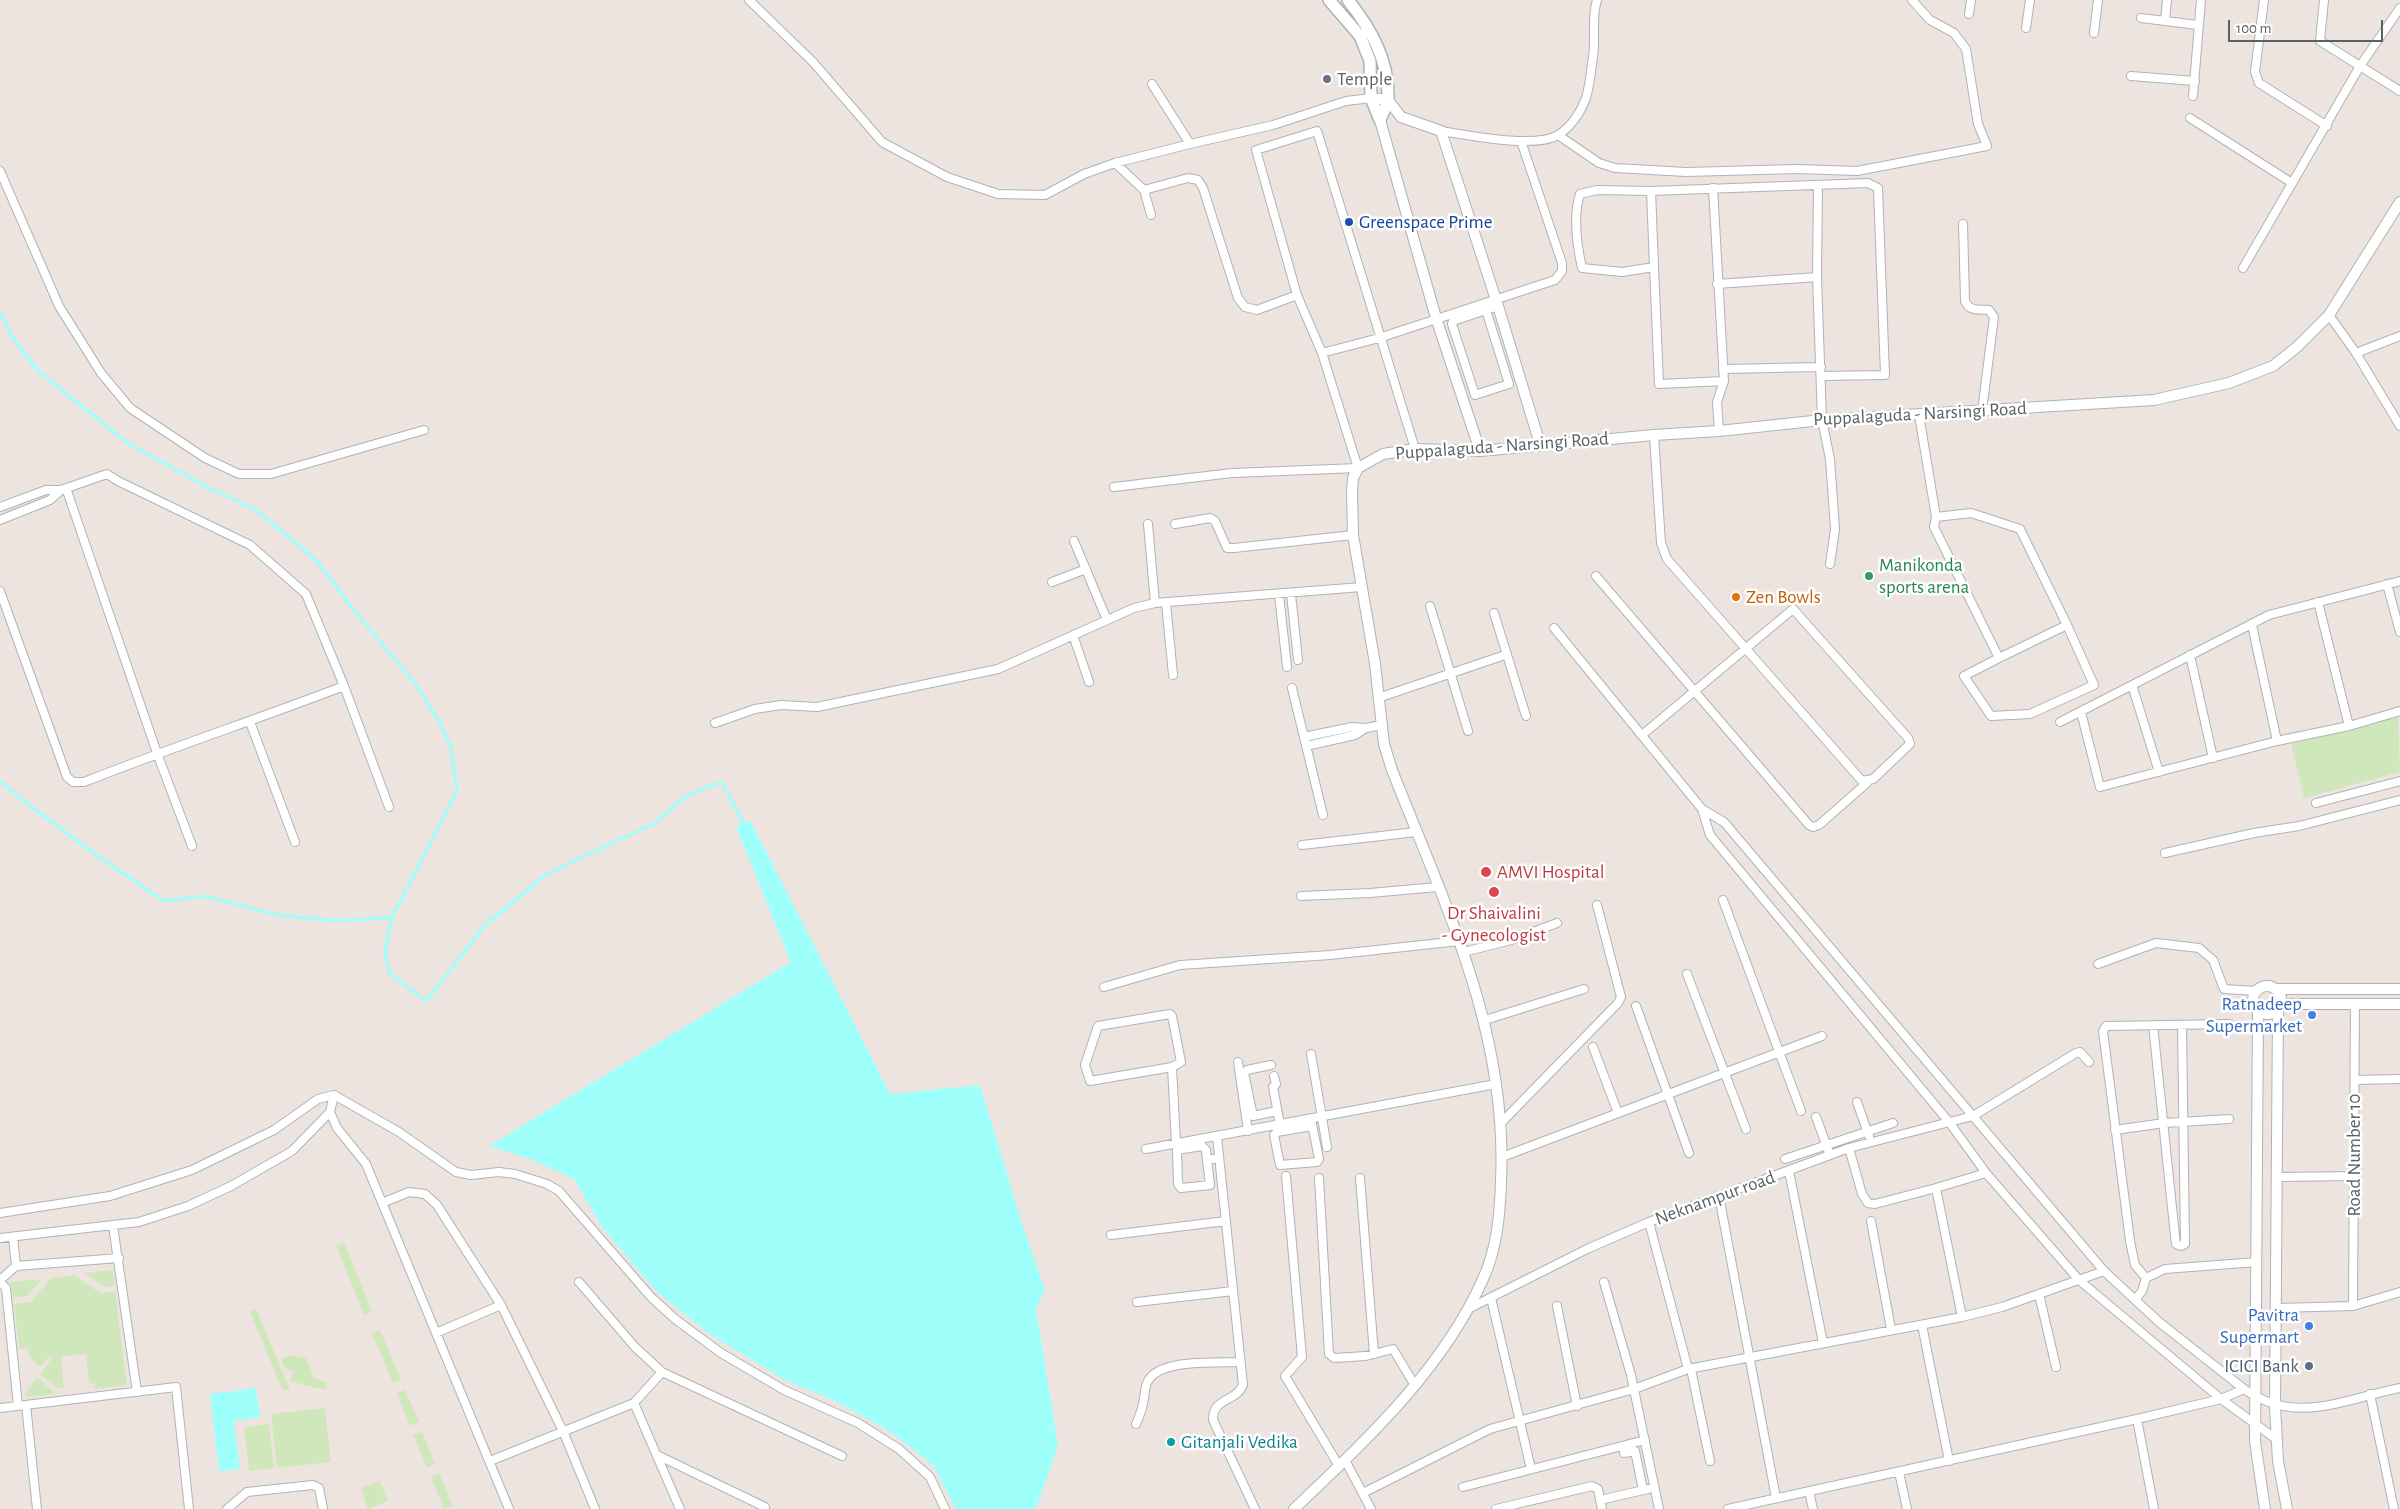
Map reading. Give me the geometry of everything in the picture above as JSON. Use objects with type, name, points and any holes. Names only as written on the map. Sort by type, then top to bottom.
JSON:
[{"type":"main road","points":[[1328,0],[1360,36],[1370,62],[1372,98],[1380,120]]},
{"type":"main road","points":[[1348,0],[1373,35],[1379,49],[1388,100],[1380,120]]},
{"type":"street","points":[[749,0],[813,62],[882,142],[947,176],[998,194],[1045,195],[1084,174],[1115,163],[1273,125],[1346,101],[1372,98],[1388,100],[1401,117],[1441,131],[1521,141],[1543,139],[1558,135],[1578,115],[1586,99],[1595,44],[1593,11],[1598,0]]},
{"type":"street","points":[[1558,135],[1599,163],[1615,168],[1686,172],[1796,169],[1857,171],[1877,169],[1987,146],[1978,124],[1966,49],[1954,33],[1930,20],[1912,0]]},
{"type":"street","points":[[1969,14],[1971,0]]},
{"type":"street","points":[[2026,28],[2030,0]]},
{"type":"street","points":[[2094,33],[2098,0]]},
{"type":"street","points":[[2165,21],[2167,0]]},
{"type":"street","points":[[2193,96],[2201,0]]},
{"type":"street","points":[[2264,0],[2255,72],[2258,83],[2327,126]]},
{"type":"street","points":[[2324,0],[2320,41],[2400,91]]},
{"type":"street","points":[[2243,268],[2327,126],[2360,66],[2400,8]]},
{"type":"street","points":[[2141,18],[2198,25]]},
{"type":"street","points":[[2131,76],[2195,81]]},
{"type":"street","points":[[1152,84],[1190,144]]},
{"type":"street","points":[[2190,118],[2292,184]]},
{"type":"street","points":[[1380,120],[1436,318],[1480,451]]},
{"type":"street","points":[[1294,1509],[1362,1445],[1447,1345],[1484,1279],[1493,1251],[1498,1229],[1502,1157],[1501,1123],[1485,1020],[1464,952],[1392,770],[1382,725],[1353,535],[1353,478],[1358,468],[1322,354],[1297,295],[1256,150],[1318,131],[1379,338],[1415,449]]},
{"type":"street","points":[[1441,131],[1497,303],[1540,444]]},
{"type":"street","points":[[1322,354],[1379,338],[1436,318],[1497,303],[1556,280],[1562,271],[1560,258],[1521,141]]},
{"type":"street","points":[[1115,163],[1144,190],[1150,215]]},
{"type":"street","points":[[0,170],[59,306],[101,373],[130,408],[206,458],[239,474],[271,474],[424,430]]},
{"type":"street","points":[[1144,190],[1188,178],[1198,180],[1203,188],[1238,298],[1245,307],[1256,310],[1297,295]]},
{"type":"street","points":[[1654,267],[1622,272],[1582,268],[1578,244],[1578,202],[1580,194],[1597,190],[1652,191],[1868,183],[1878,188],[1885,375],[1821,376]]},
{"type":"street","points":[[1818,185],[1817,278],[1822,420],[1830,459],[1835,529],[1830,564]]},
{"type":"street","points":[[1713,188],[1724,381],[1717,402],[1719,431]]},
{"type":"street","points":[[1652,191],[1660,384],[1724,381]]},
{"type":"street","name":"Puppalaguda - Narsingi Road","points":[[1358,468],[1383,454],[1415,449],[1480,451],[1540,444],[1719,431],[1822,420],[2154,400],[2229,383],[2273,366],[2297,347],[2329,315],[2400,202]]},
{"type":"street","points":[[1963,224],[1965,301],[1968,307],[1989,310],[1994,317],[1982,411]]},
{"type":"street","points":[[1718,284],[1817,278]]},
{"type":"street","points":[[1486,310],[1509,384],[1475,395],[1451,326],[1453,321],[1486,310],[1497,303]]},
{"type":"street","points":[[2329,315],[2356,354],[2400,426]]},
{"type":"street","points":[[2356,354],[2400,336]]},
{"type":"street","points":[[1723,369],[1820,367]]},
{"type":"street","points":[[1918,415],[1936,517],[1934,527],[1999,658]]},
{"type":"street","points":[[1654,435],[1661,543],[1667,559],[1862,781],[1868,782]]},
{"type":"street","points":[[1114,487],[1232,474],[1358,468]]},
{"type":"street","points":[[0,507],[46,490],[63,489],[106,474],[118,482],[250,546],[306,594],[344,686],[389,807]]},
{"type":"street","points":[[0,520],[50,500],[63,489]]},
{"type":"street","points":[[63,489],[192,846]]},
{"type":"street","points":[[1936,517],[1971,513],[2020,529],[2067,625],[2094,685],[2030,714],[1991,716],[1964,676],[2067,625]]},
{"type":"street","points":[[1175,524],[1210,518],[1215,521],[1223,544],[1227,548],[1353,535]]},
{"type":"street","points":[[1148,524],[1155,603]]},
{"type":"street","points":[[1074,541],[1107,620]]},
{"type":"street","points":[[1052,582],[1086,569]]},
{"type":"street","points":[[1596,576],[1693,692],[1813,827],[1819,825],[1873,779],[1910,744],[1908,738],[1793,609],[1693,692],[1642,736]]},
{"type":"street","points":[[2060,722],[2269,615],[2400,581]]},
{"type":"street","points":[[2387,584],[2400,632]]},
{"type":"street","points":[[715,722],[755,709],[781,705],[817,707],[998,669],[1134,608],[1155,603],[1280,595],[1362,587]]},
{"type":"street","points":[[0,591],[67,777],[73,782],[84,782],[157,753],[250,722],[344,686]]},
{"type":"street","points":[[1291,594],[1298,660]]},
{"type":"street","points":[[1280,595],[1287,667]]},
{"type":"street","points":[[2318,602],[2349,726]]},
{"type":"street","points":[[1166,603],[1174,675]]},
{"type":"street","points":[[1430,606],[1468,731]]},
{"type":"street","points":[[1494,613],[1505,655],[1526,716]]},
{"type":"street","points":[[2252,625],[2277,741]]},
{"type":"street","points":[[1554,628],[1702,809],[1724,822],[2104,1271],[2135,1300],[2244,1389],[2257,1398],[2275,1406],[2308,1409],[2400,1388]]},
{"type":"street","points":[[1073,635],[1090,682]]},
{"type":"street","points":[[1378,698],[1450,672],[1505,655]]},
{"type":"street","points":[[2190,655],[2213,758]]},
{"type":"street","points":[[2132,685],[2159,772]]},
{"type":"street","points":[[1292,688],[1323,815]]},
{"type":"street","points":[[2081,712],[2100,787],[2277,741],[2349,726],[2400,711]]},
{"type":"street","points":[[250,722],[295,842]]},
{"type":"street","points":[[1304,737],[1352,726],[1366,728],[1382,725]]},
{"type":"street","points":[[1306,746],[1355,735],[1366,728]]},
{"type":"street","points":[[2316,803],[2400,781]]},
{"type":"street","points":[[2165,853],[2254,833],[2299,826],[2400,800]]},
{"type":"street","points":[[1702,809],[1710,834],[1949,1122],[1986,1173],[2080,1280],[2221,1399],[2276,1439]]},
{"type":"street","points":[[1302,845],[1416,832]]},
{"type":"street","points":[[1302,896],[1370,893],[1437,887]]},
{"type":"street","points":[[1723,900],[1801,1111]]},
{"type":"street","points":[[1501,1123],[1622,997],[1597,905]]},
{"type":"street","points":[[1464,952],[1515,939],[1557,923]]},
{"type":"street","points":[[1104,986],[1180,965],[1330,956],[1459,941]]},
{"type":"street","points":[[2098,964],[2156,943],[2178,944],[2199,948],[2213,960],[2224,989],[2256,991],[2266,986],[2276,989],[2400,989]]},
{"type":"street","points":[[1687,974],[1746,1129]]},
{"type":"street","points":[[1485,1020],[1584,989]]},
{"type":"street","points":[[2276,989],[2282,999],[2280,1007],[2275,1406],[2276,1439],[2287,1509]]},
{"type":"street","points":[[2256,991],[2253,1002],[2258,1011],[2256,1424],[2257,1463],[2264,1509]]},
{"type":"street","name":"Road Number 10","points":[[2353,1306],[2355,1004]]},
{"type":"street","points":[[2258,1011],[2269,1014],[2280,1007],[2400,1004]]},
{"type":"street","points":[[1636,1006],[1689,1153]]},
{"type":"street","points":[[1170,1014],[1173,1018],[1181,1062],[1172,1067],[1090,1080],[1085,1065],[1098,1026],[1170,1014]]},
{"type":"street","points":[[2146,1278],[2135,1265],[2130,1241],[2102,1031],[2106,1026],[2228,1024]]},
{"type":"street","points":[[2153,1025],[2174,1236],[2176,1244],[2181,1246],[2185,1244],[2182,1025]]},
{"type":"street","points":[[1502,1157],[1822,1036]]},
{"type":"street","points":[[1593,1047],[1618,1113]]},
{"type":"street","name":"Neknampur road","points":[[1468,1309],[1587,1249],[1649,1222],[1849,1148],[1973,1116],[2076,1053],[2080,1052],[2089,1062]]},
{"type":"street","points":[[1311,1054],[1327,1147]]},
{"type":"street","points":[[1238,1062],[1248,1132]]},
{"type":"street","points":[[1271,1064],[1247,1070],[1244,1073],[1252,1114],[1255,1116],[1277,1111]]},
{"type":"street","points":[[1172,1067],[1176,1144]]},
{"type":"street","points":[[1274,1076],[1276,1084],[1273,1088],[1278,1128],[1274,1135],[1280,1165],[1317,1162],[1311,1123]]},
{"type":"street","points":[[2355,1080],[2400,1079]]},
{"type":"street","points":[[1146,1150],[1311,1123],[1322,1117],[1496,1084]]},
{"type":"street","points":[[0,1238],[138,1222],[188,1206],[231,1186],[292,1152],[330,1112],[334,1095]]},
{"type":"street","points":[[0,1213],[110,1196],[192,1170],[274,1130],[318,1099],[334,1095],[399,1132],[456,1172],[471,1175],[499,1172],[515,1174],[547,1184],[559,1191],[651,1298],[675,1319],[721,1353],[784,1390],[858,1423],[893,1445],[930,1477],[945,1509]]},
{"type":"street","points":[[1857,1102],[1871,1143]]},
{"type":"street","points":[[330,1112],[337,1128],[366,1164],[510,1509]]},
{"type":"street","points":[[1816,1118],[1830,1155]]},
{"type":"street","points":[[2115,1130],[2164,1123],[2228,1119]]},
{"type":"street","points":[[1785,1159],[1893,1123]]},
{"type":"street","points":[[1217,1137],[1243,1385],[1240,1392],[1218,1405],[1213,1412],[1213,1420],[1255,1509]]},
{"type":"street","points":[[1202,1146],[1206,1150],[1207,1160],[1210,1185],[1181,1188],[1178,1184],[1177,1150],[1202,1146]]},
{"type":"street","points":[[1849,1148],[1862,1194],[1868,1203],[1876,1204],[1986,1173]]},
{"type":"street","points":[[1207,1160],[1219,1158]]},
{"type":"street","points":[[1789,1171],[1823,1343]]},
{"type":"street","points":[[1286,1176],[1302,1357],[1285,1376],[1363,1493],[1371,1509]]},
{"type":"street","points":[[2278,1177],[2354,1176]]},
{"type":"street","points":[[1319,1178],[1329,1354],[1334,1358],[1374,1354],[1389,1349],[1395,1351],[1414,1384]]},
{"type":"street","points":[[1360,1178],[1374,1354]]},
{"type":"street","points":[[1936,1188],[1962,1317]]},
{"type":"street","points":[[382,1203],[410,1192],[425,1194],[437,1205],[501,1305],[563,1431],[595,1509]]},
{"type":"street","points":[[1719,1196],[1751,1356],[1776,1498]]},
{"type":"street","points":[[1111,1234],[1226,1221]]},
{"type":"street","points":[[1871,1221],[1891,1329]]},
{"type":"street","points":[[1649,1222],[1690,1369],[1710,1461]]},
{"type":"street","points":[[113,1226],[137,1392]]},
{"type":"street","points":[[13,1237],[16,1266]]},
{"type":"street","points":[[37,1509],[6,1288],[0,1281],[16,1266],[118,1258]]},
{"type":"street","points":[[2135,1300],[2142,1291],[2146,1278],[2165,1269],[2258,1262]]},
{"type":"street","points":[[1363,1493],[1490,1429],[1634,1389],[1690,1369],[1891,1329],[1962,1317],[2002,1307],[2104,1271]]},
{"type":"street","points":[[580,1282],[635,1347],[662,1372],[842,1456]]},
{"type":"street","points":[[1604,1282],[1634,1389],[1659,1509]]},
{"type":"street","points":[[1136,1302],[1233,1291]]},
{"type":"street","points":[[2277,1308],[2353,1306],[2400,1292]]},
{"type":"street","points":[[2039,1294],[2056,1367]]},
{"type":"street","points":[[1491,1298],[1531,1469]]},
{"type":"street","points":[[436,1334],[501,1305]]},
{"type":"street","points":[[1557,1306],[1577,1406]]},
{"type":"street","points":[[1922,1325],[1949,1461]]},
{"type":"street","points":[[1136,1424],[1142,1410],[1146,1384],[1152,1374],[1161,1369],[1185,1364],[1240,1362]]},
{"type":"street","points":[[490,1461],[634,1403],[662,1372]]},
{"type":"street","points":[[0,1408],[176,1387],[189,1509]]},
{"type":"street","points":[[1731,1509],[2137,1419],[2221,1399],[2244,1389]]},
{"type":"street","points":[[2370,1394],[2394,1509]]},
{"type":"street","points":[[634,1403],[680,1509]]},
{"type":"street","points":[[2137,1419],[2154,1509]]},
{"type":"street","points":[[1463,1487],[1645,1440]]},
{"type":"street","points":[[1623,1446],[1624,1453],[1635,1451],[1643,1490]]},
{"type":"street","points":[[657,1455],[765,1507]]},
{"type":"street","points":[[1899,1472],[1907,1509]]},
{"type":"street","points":[[227,1509],[247,1492],[313,1485],[319,1488],[323,1509]]},
{"type":"street","points":[[1496,1509],[1592,1486],[1598,1489],[1602,1509]]},
{"type":"street","points":[[1600,1500],[1655,1487]]},
{"type":"street","points":[[1809,1491],[1813,1509]]},
{"type":"green space","points":[[2398,716],[2400,772],[2304,798],[2291,744]]},
{"type":"green space","points":[[344,1242],[372,1311],[364,1315],[336,1245]]},
{"type":"green space","points":[[113,1270],[115,1286],[105,1287],[84,1273]]},
{"type":"green space","points":[[74,1275],[100,1293],[115,1292],[127,1385],[95,1389],[95,1383],[89,1384],[86,1354],[61,1356],[64,1388],[58,1389],[40,1374],[52,1358],[49,1356],[41,1367],[30,1358],[28,1348],[19,1349],[14,1304],[31,1302],[51,1278]]},
{"type":"green space","points":[[42,1279],[27,1296],[13,1297],[11,1282]]},
{"type":"green space","points":[[256,1309],[290,1390],[282,1389],[250,1312]]},
{"type":"green space","points":[[380,1330],[401,1380],[393,1383],[372,1333]]},
{"type":"green space","points":[[291,1355],[306,1358],[314,1378],[327,1382],[325,1390],[290,1381],[293,1371],[285,1368],[281,1359]]},
{"type":"green space","points":[[37,1377],[56,1394],[25,1397],[25,1394]]},
{"type":"green space","points":[[405,1390],[419,1422],[410,1426],[397,1393]]},
{"type":"green space","points":[[325,1408],[331,1462],[277,1468],[271,1414]]},
{"type":"green space","points":[[269,1424],[274,1468],[249,1471],[244,1427]]},
{"type":"green space","points":[[422,1432],[435,1464],[427,1468],[413,1435]]},
{"type":"green space","points":[[439,1473],[453,1506],[444,1509],[431,1477]]},
{"type":"green space","points":[[380,1481],[388,1501],[368,1509],[361,1488]]},
{"type":"water","points":[[750,820],[890,1094],[980,1085],[1021,1220],[1045,1290],[1036,1309],[1058,1445],[1036,1509],[956,1509],[934,1466],[888,1430],[835,1401],[785,1380],[710,1334],[657,1292],[603,1228],[574,1179],[530,1159],[489,1146],[791,962],[736,827]]},
{"type":"water","points":[[256,1388],[260,1417],[234,1421],[240,1469],[219,1471],[210,1394]]},
{"type":"waterway","points":[[0,312],[12,336],[37,370],[129,444],[215,491],[255,509],[317,561],[356,613],[416,684],[438,720],[451,747],[457,791],[392,917],[385,950],[389,973],[426,1001],[486,924],[547,874],[655,823],[689,794],[722,782],[743,823]]},
{"type":"waterway","points":[[0,781],[80,843],[164,901],[204,896],[277,915],[339,921],[392,917]]},
{"type":"place","name":"Temple","points":[[1327,79]]},
{"type":"place","name":"Greenspace Prime","points":[[1349,222]]},
{"type":"place","name":"Manikonda sports arena","points":[[1869,576]]},
{"type":"place","name":"Zen Bowls","points":[[1736,597]]},
{"type":"place","name":"AMVI Hospital","points":[[1486,872]]},
{"type":"place","name":"Dr Shaivalini - Gynecologist","points":[[1494,892]]},
{"type":"place","name":"Ratnadeep Supermarket","points":[[2312,1015]]},
{"type":"place","name":"Pavitra Supermart","points":[[2309,1326]]},
{"type":"place","name":"ICICI Bank","points":[[2309,1366]]},
{"type":"place","name":"Gitanjali Vedika","points":[[1171,1442]]}]
